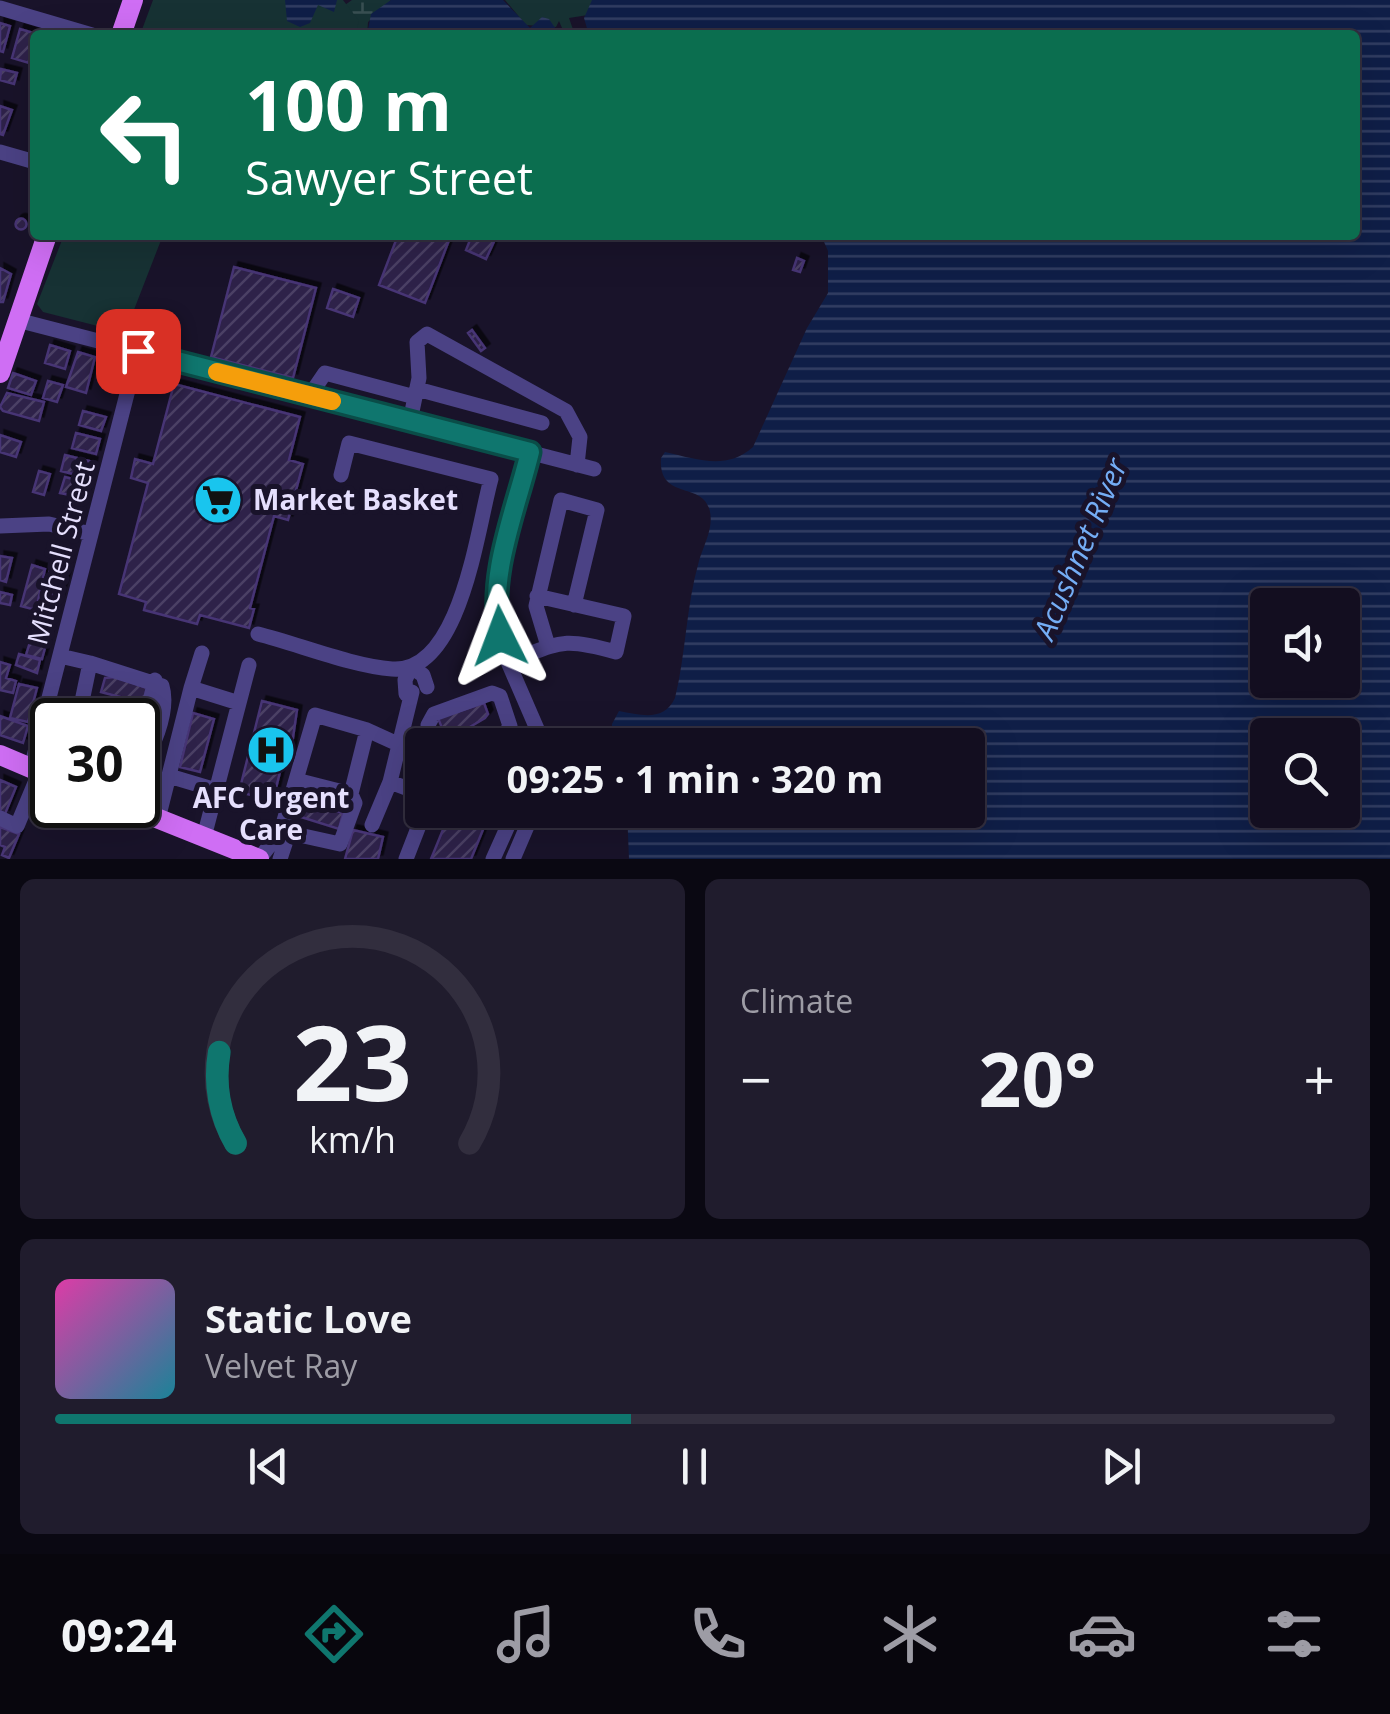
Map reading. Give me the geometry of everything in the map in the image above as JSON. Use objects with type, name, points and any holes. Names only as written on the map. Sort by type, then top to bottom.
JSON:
[{"type":"main road","points":[[122,30],[134,0]]},
{"type":"main road","points":[[0,373],[8,317],[45,240]]},
{"type":"main road","points":[[0,755],[30,764]]},
{"type":"main road","points":[[160,820],[259,859]]},
{"type":"street","points":[[0,8],[75,30]]},
{"type":"street","points":[[0,152],[30,161]]},
{"type":"street","points":[[8,317],[594,469]]},
{"type":"street","points":[[410,421],[416,393],[417,342],[427,334],[518,389],[566,411],[580,437],[577,464]]},
{"type":"street","name":"Mitchell Street","points":[[53,698],[60,656],[138,351]]},
{"type":"street","points":[[310,396],[325,373],[542,423]]},
{"type":"street","points":[[258,634],[392,669],[411,667],[432,654],[450,632],[492,478],[349,442],[340,475]]},
{"type":"street","points":[[530,452],[495,604],[508,662],[534,728]]},
{"type":"street","points":[[548,646],[538,616],[537,596],[560,500],[597,510],[574,604]]},
{"type":"street","points":[[0,526],[50,524],[92,534]]},
{"type":"street","points":[[472,546],[504,553]]},
{"type":"street","points":[[508,662],[574,640],[616,652],[624,616],[537,596]]},
{"type":"street","points":[[160,811],[202,653]]},
{"type":"street","points":[[60,656],[155,680],[165,696],[160,715]]},
{"type":"street","points":[[83,698],[90,663]]},
{"type":"street","points":[[204,837],[249,665]]},
{"type":"street","points":[[372,826],[390,782],[415,691],[404,680],[411,667]]},
{"type":"street","points":[[151,698],[155,680]]},
{"type":"street","points":[[192,688],[238,703]]},
{"type":"street","points":[[429,728],[434,714],[485,692],[500,696],[509,718],[507,728]]},
{"type":"street","points":[[259,859],[281,831],[315,715],[366,730],[405,748]]},
{"type":"street","points":[[281,831],[340,844],[355,803],[351,794],[366,730]]},
{"type":"street","points":[[169,776],[216,790]]},
{"type":"street","points":[[296,780],[351,794]]},
{"type":"street","points":[[390,782],[405,788]]},
{"type":"street","points":[[0,818],[17,826],[30,798]]},
{"type":"street","points":[[406,859],[417,828]]},
{"type":"street","points":[[493,859],[507,828]]},
{"type":"street","points":[[513,859],[526,828]]},
{"type":"street","points":[[280,859],[284,844],[281,831]]},
{"type":"green space","points":[[153,0],[343,0],[359,21],[356,30],[142,30]]},
{"type":"green space","points":[[352,0],[391,0],[368,22],[367,30],[349,30],[345,5]]},
{"type":"green space","points":[[505,0],[594,0],[588,15],[569,18],[573,30],[563,30],[559,21],[556,27],[526,25]]},
{"type":"green space","points":[[62,240],[161,240],[125,333],[43,312],[37,304]]},
{"type":"water","points":[[285,0],[337,0],[334,12],[318,5],[310,23],[300,27],[287,21]]},
{"type":"water","points":[[391,0],[503,0],[530,28],[542,17],[549,19],[557,30],[368,30],[371,14]]},
{"type":"water","name":"Acushnet River","points":[[592,0],[1390,0],[1390,859],[629,859],[628,828],[985,828],[985,728],[612,728],[619,711],[658,714],[675,698],[695,578],[710,528],[709,508],[704,500],[666,480],[661,458],[665,452],[722,461],[753,447],[807,328],[828,293],[828,251],[823,240],[1360,240],[1360,30],[588,30],[584,18]]},
{"type":"building","points":[[0,23],[10,26],[3,52],[0,51]]},
{"type":"building","points":[[20,29],[30,32],[29,63],[12,58]]},
{"type":"building","points":[[1,69],[17,73],[14,84],[0,80]]},
{"type":"building","points":[[0,106],[12,110],[3,135],[0,134]]},
{"type":"building","points":[[21,218],[27,224],[21,230],[15,224]]},
{"type":"building","points":[[396,240],[449,240],[425,303],[379,285]]},
{"type":"building","points":[[470,240],[495,240],[486,259],[466,250]]},
{"type":"building","points":[[797,258],[804,261],[800,272],[793,270]]},
{"type":"building","points":[[234,267],[316,288],[293,378],[211,357]]},
{"type":"building","points":[[0,268],[11,274],[3,302],[0,302]]},
{"type":"building","points":[[333,289],[359,298],[353,317],[327,308]]},
{"type":"building","points":[[472,330],[485,348],[481,351],[468,333]]},
{"type":"building","points":[[50,345],[70,351],[65,369],[45,363]]},
{"type":"building","points":[[78,352],[95,357],[86,393],[66,387]]},
{"type":"building","points":[[13,373],[36,381],[31,395],[8,388]]},
{"type":"building","points":[[48,381],[63,385],[57,402],[43,398]]},
{"type":"building","name":"Market Basket","points":[[174,384],[300,417],[289,460],[303,464],[288,520],[274,516],[250,608],[254,609],[249,628],[200,615],[197,624],[144,610],[146,602],[119,594],[148,483],[131,478],[135,459],[153,464]]},
{"type":"building","points":[[7,393],[44,402],[39,421],[3,411],[0,407]]},
{"type":"building","points":[[83,411],[106,417],[101,431],[79,425]]},
{"type":"building","points":[[76,433],[100,439],[96,454],[72,448]]},
{"type":"building","points":[[0,435],[21,442],[16,457],[0,452]]},
{"type":"building","points":[[65,455],[93,462],[89,478],[61,471]]},
{"type":"building","points":[[39,471],[50,474],[44,495],[33,492]]},
{"type":"building","points":[[65,477],[88,483],[85,498],[60,493]]},
{"type":"building","points":[[0,556],[12,558],[6,582],[0,580]]},
{"type":"building","points":[[32,565],[45,569],[36,610],[21,606]]},
{"type":"building","points":[[50,570],[66,575],[59,600],[44,597]]},
{"type":"building","points":[[0,592],[12,595],[10,605],[0,603]]},
{"type":"building","points":[[34,629],[49,633],[42,659],[26,655]]},
{"type":"building","points":[[19,654],[40,660],[37,673],[16,665]]},
{"type":"building","points":[[0,662],[10,665],[6,678],[16,681],[13,693],[0,690]]},
{"type":"building","points":[[116,677],[147,688],[144,698],[101,692],[105,678]]},
{"type":"building","points":[[19,684],[37,688],[34,698],[30,698],[28,722],[10,718]]},
{"type":"building","name":"AFC Urgent Care","points":[[262,701],[297,710],[289,765],[282,764],[273,800],[268,799],[266,808],[257,806],[259,797],[239,792]]},
{"type":"building","points":[[484,703],[488,714],[468,728],[442,728],[438,718]]},
{"type":"building","points":[[193,713],[214,719],[200,772],[180,767]]},
{"type":"building","points":[[0,716],[28,726],[23,743],[0,735]]},
{"type":"building","points":[[0,780],[16,787],[5,814],[0,811]]},
{"type":"building","points":[[309,802],[343,813],[339,829],[298,816],[299,804]]},
{"type":"building","points":[[0,827],[19,834],[9,858],[2,855],[5,847],[0,845]]},
{"type":"building","points":[[444,828],[484,828],[471,859],[431,859]]},
{"type":"building","points":[[353,830],[383,837],[378,859],[345,859]]},
{"type":"slow traffic","points":[[217,372],[332,401]]},
{"type":"place","name":"Market Basket","points":[[218,500]]},
{"type":"place","name":"AFC Urgent Care","points":[[271,750]]},
{"type":"route","points":[[138,351],[530,452],[499,576],[495,604],[500,636]]}]
